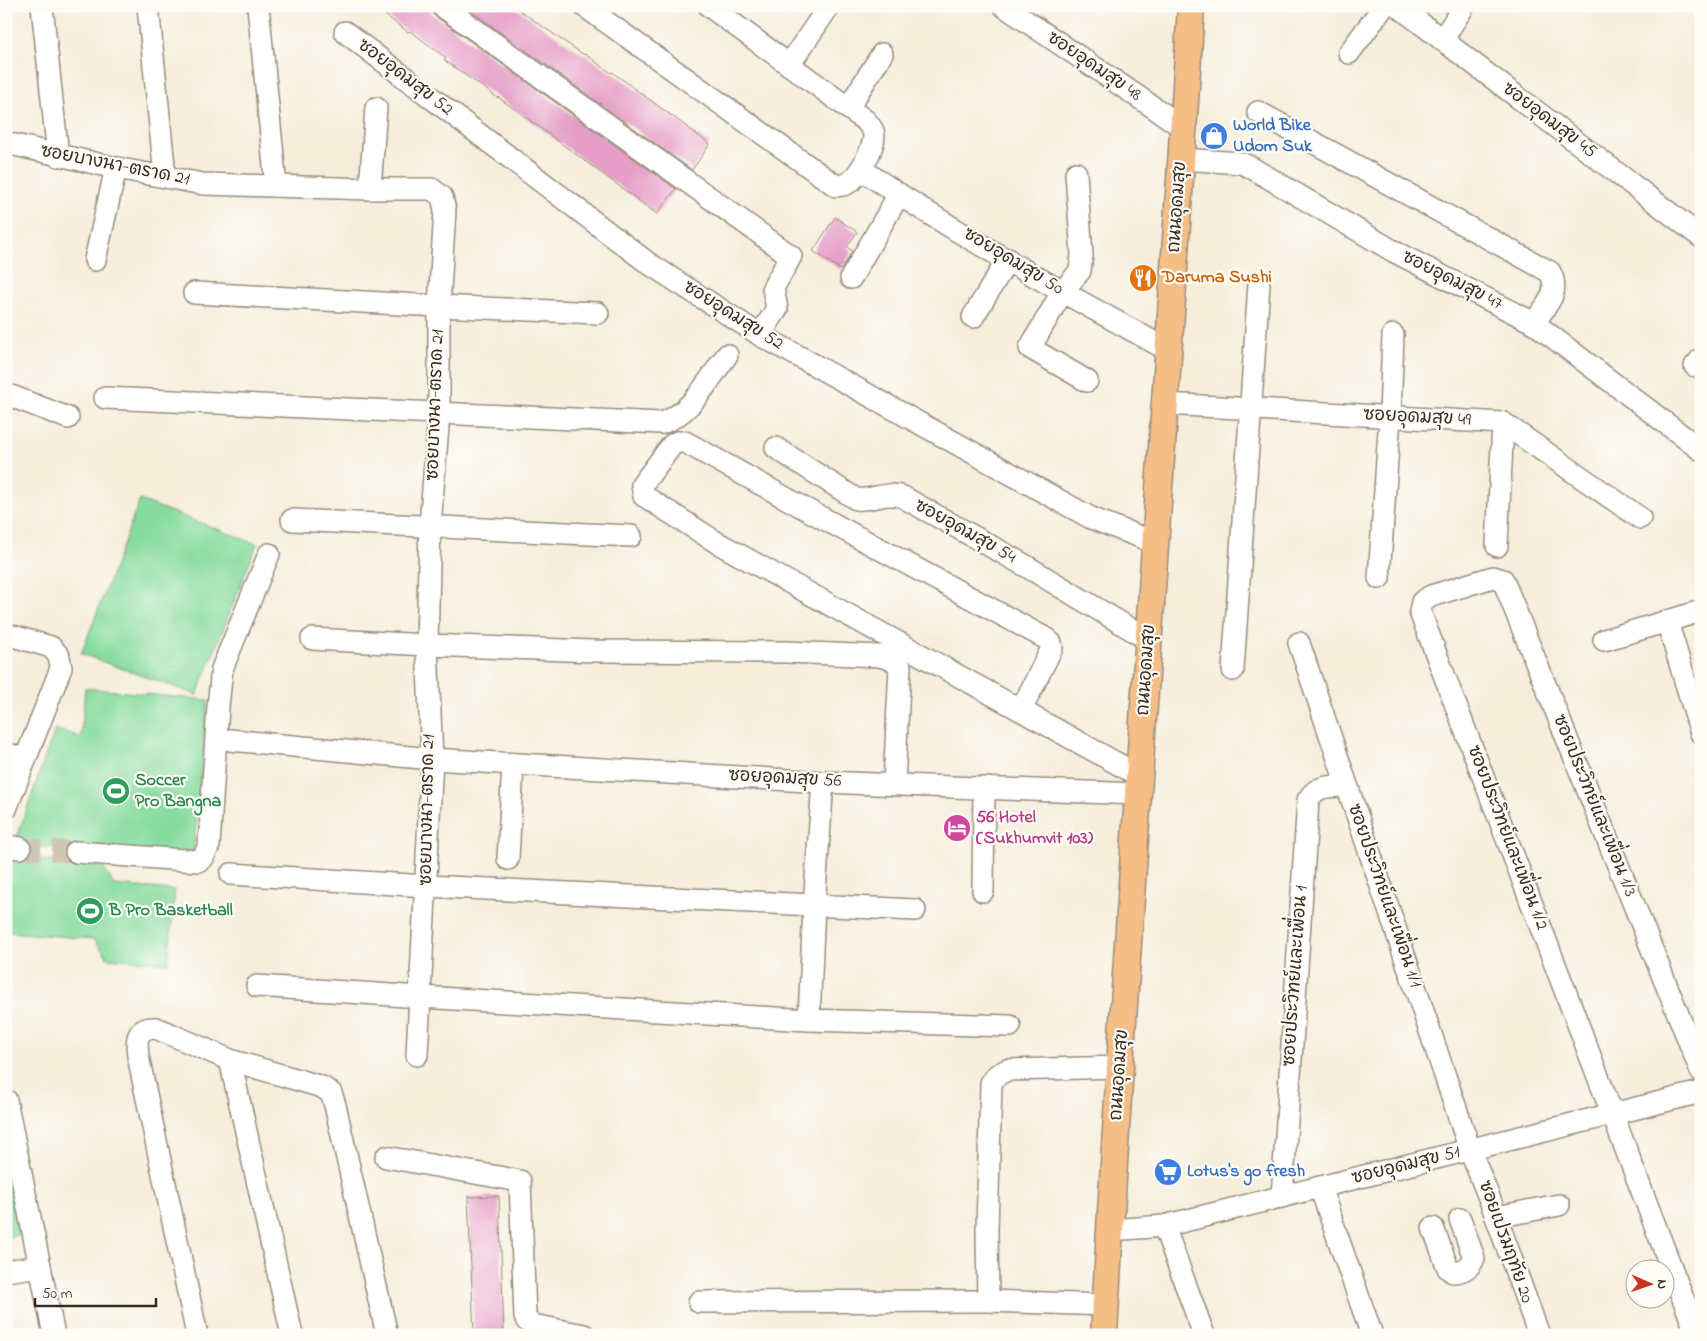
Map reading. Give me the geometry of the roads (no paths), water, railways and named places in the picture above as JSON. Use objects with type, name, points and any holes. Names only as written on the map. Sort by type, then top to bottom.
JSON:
[{"type":"main road","name":"ถนนอุดมสุข","points":[[1104,1335],[1138,785],[1156,543],[1191,6]]},
{"type":"street","points":[[42,6],[58,156]]},
{"type":"street","points":[[148,6],[166,176]]},
{"type":"street","points":[[258,6],[276,186]]},
{"type":"street","points":[[442,6],[791,256],[773,288],[778,308],[760,334]]},
{"type":"street","points":[[584,6],[836,186],[845,185],[852,180],[861,169],[873,143],[874,132],[866,121],[789,65],[716,8]]},
{"type":"street","points":[[789,65],[829,6]]},
{"type":"street","name":"ซอยอุดมสุข 48","points":[[1004,6],[1184,128]]},
{"type":"street","points":[[1349,53],[1384,6]]},
{"type":"street","name":"ซอยอุดมสุข 45","points":[[1398,6],[1701,237]]},
{"type":"street","points":[[1442,40],[1464,6]]},
{"type":"street","name":"ซอยอุดมสุข 52","points":[[345,32],[648,263],[760,334],[1090,518],[1156,543]]},
{"type":"street","points":[[848,108],[882,54]]},
{"type":"street","points":[[370,189],[376,108]]},
{"type":"street","points":[[1258,112],[1550,272],[1555,281],[1555,292],[1534,323]]},
{"type":"street","name":"ซอยบางนา-ตราด 21","points":[[6,144],[116,168],[204,184],[432,189],[442,197],[445,210],[439,306],[439,414],[430,526],[427,645],[432,759],[418,1055]]},
{"type":"street","name":"ซอยอุดมสุข 47","points":[[1182,159],[1241,163],[1250,167],[1395,252],[1534,323],[1701,450]]},
{"type":"street","points":[[95,260],[116,168]]},
{"type":"street","name":"ซอยอุดมสุข 50","points":[[861,169],[1062,292],[1168,350]]},
{"type":"street","points":[[1076,173],[1082,255],[1080,271],[1062,292],[1030,348],[1087,381]]},
{"type":"street","points":[[851,278],[899,194]]},
{"type":"street","points":[[973,317],[1008,259]]},
{"type":"street","points":[[1233,670],[1259,284]]},
{"type":"street","points":[[194,293],[598,313]]},
{"type":"street","points":[[1379,578],[1390,416],[1393,335]]},
{"type":"street","points":[[106,398],[662,423],[672,420],[683,412],[727,355]]},
{"type":"street","points":[[6,394],[68,418]]},
{"type":"street","name":"ซอยอุดมสุข 49","points":[[1165,404],[1503,423]]},
{"type":"street","points":[[1503,423],[1640,518]]},
{"type":"street","points":[[1497,546],[1503,423]]},
{"type":"street","points":[[1021,710],[1052,648],[1045,638],[685,442],[677,442],[672,445],[642,485],[644,496],[716,542],[1021,710],[1138,785]]},
{"type":"street","name":"ซอยอุดมสุข 54","points":[[776,448],[856,499],[866,500],[893,494],[904,497],[1026,566],[1149,640]]},
{"type":"street","points":[[292,520],[631,536]]},
{"type":"street","points":[[76,852],[198,861],[203,858],[209,845],[222,669],[269,554]]},
{"type":"street","name":"ซอยประวิทย์และเพื่อน 1/3","points":[[1462,587],[1493,577],[1503,580],[1701,1071]]},
{"type":"street","name":"ซอยประวิทย์และเพื่อน 1/2","points":[[1462,587],[1431,596],[1422,602],[1420,612],[1697,1335]]},
{"type":"street","points":[[1604,640],[1701,611]]},
{"type":"street","points":[[1667,621],[1701,734]]},
{"type":"street","points":[[6,634],[51,647],[59,656],[61,668],[16,757],[6,810]]},
{"type":"street","points":[[312,638],[427,645],[594,651],[786,652],[880,656],[894,660],[900,666],[894,784]]},
{"type":"street","name":"ซอยประวิทย์และเพื่อน 1/1","points":[[1299,643],[1470,1150]]},
{"type":"street","name":"ซอยอุดมสุข 56","points":[[230,740],[432,759],[823,782],[984,789],[1138,785]]},
{"type":"street","points":[[508,859],[513,764]]},
{"type":"street","points":[[809,1020],[814,905],[823,782]]},
{"type":"street","name":"ซอยประวิทย์และเพื่อน 1","points":[[1282,1196],[1308,800],[1312,792],[1320,788],[1347,786]]},
{"type":"street","points":[[983,892],[984,789]]},
{"type":"street","points":[[231,874],[427,886],[915,910]]},
{"type":"street","points":[[257,986],[809,1020],[1010,1026]]},
{"type":"street","points":[[196,1335],[138,1056],[138,1036],[142,1030],[148,1028],[156,1028],[230,1060],[322,1087],[331,1094],[387,1335]]},
{"type":"street","points":[[230,1060],[292,1335]]},
{"type":"street","points":[[988,1301],[987,1230],[991,1083],[997,1075],[1007,1070],[1120,1067]]},
{"type":"street","name":"ซอยอุดมสุข 51","points":[[1110,1230],[1164,1226],[1701,1092]]},
{"type":"street","points":[[7,1109],[12,1160],[40,1266],[54,1335]]},
{"type":"street","name":"ซอยเปรมฤทัย 20","points":[[1470,1150],[1539,1335]]},
{"type":"street","points":[[386,1157],[520,1181],[525,1317],[533,1325],[584,1335]]},
{"type":"street","points":[[1320,1187],[1372,1335]]},
{"type":"street","points":[[1460,1219],[1474,1258],[1468,1267],[1458,1272],[1453,1272],[1448,1268],[1428,1230],[1460,1219],[1494,1212],[1559,1205]]},
{"type":"street","points":[[1164,1226],[1204,1335]]},
{"type":"street","points":[[6,1271],[40,1266]]},
{"type":"street","points":[[699,1302],[988,1301],[1106,1305]]},
{"type":"tunnel","points":[[20,848],[76,852]]},
{"type":"place","name":"World Bike Udom Suk","points":[[1214,136]]},
{"type":"place","name":"Daruma Sushi","points":[[1143,278]]},
{"type":"place","name":"Soccer Pro Bangna","points":[[116,791]]},
{"type":"place","name":"56 Hotel (Sukhumvit 103)","points":[[957,828]]},
{"type":"place","name":"B Pro Basketball","points":[[90,911]]},
{"type":"place","name":"Lotus's go fresh","points":[[1168,1172]]}]
